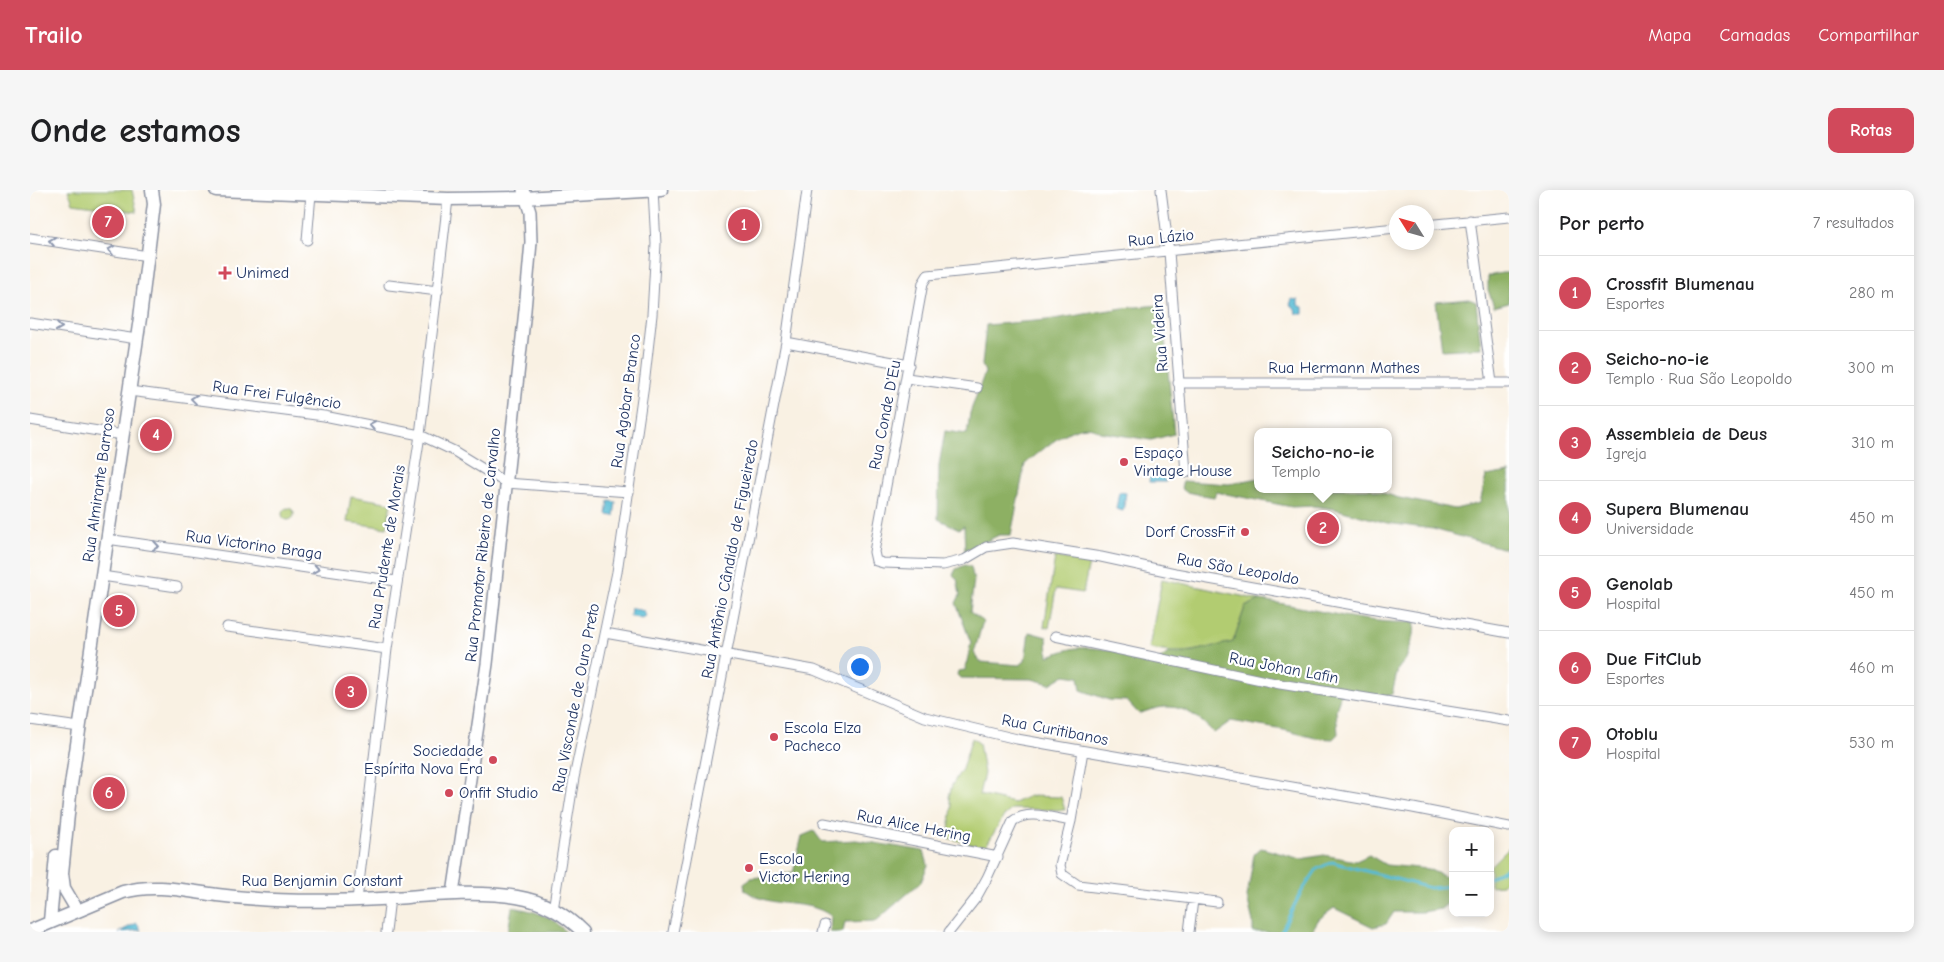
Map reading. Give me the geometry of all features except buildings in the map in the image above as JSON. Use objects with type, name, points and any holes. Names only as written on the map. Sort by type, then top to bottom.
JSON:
[{"type":"main road","name":"Rua Almirante Barroso","points":[[77,910],[64,888],[62,873],[71,785],[137,339],[154,204],[152,190]]},
{"type":"main road","points":[[216,190],[448,199],[524,194],[661,190]]},
{"type":"main road","name":"Rua Almirante Barroso","points":[[50,921],[61,818],[71,785]]},
{"type":"main road","name":"Rua Benjamin Constant","points":[[30,931],[77,910],[137,888],[156,887],[249,899],[356,900],[453,894],[518,897],[553,910],[567,918],[583,932]]},
{"type":"street","name":"Rua Agobar Branco","points":[[506,484],[629,492],[652,315],[656,244],[653,190]]},
{"type":"street","name":"Rua Antônio Cândido de Figueiredo","points":[[673,932],[786,342],[807,190]]},
{"type":"street","name":"Rua Videira","points":[[1161,190],[1169,252],[1186,474]]},
{"type":"street","points":[[307,240],[311,194]]},
{"type":"street","name":"Rua Promotor Ribeiro de Carvalho","points":[[453,894],[487,664],[531,242],[530,212],[524,194]]},
{"type":"street","name":"Rua Prudente de Morais","points":[[356,900],[396,581],[420,434],[448,199]]},
{"type":"street","points":[[1434,224],[1509,217]]},
{"type":"street","points":[[1470,220],[1492,383]]},
{"type":"street","name":"Rua Lázio","points":[[928,275],[1389,229]]},
{"type":"street","points":[[30,238],[148,256]]},
{"type":"street","name":"Rua Conde D'Eu","points":[[876,561],[874,552],[923,283],[928,275]]},
{"type":"street","points":[[389,285],[438,292]]},
{"type":"street","points":[[30,323],[137,339]]},
{"type":"street","points":[[786,342],[909,365]]},
{"type":"street","points":[[907,378],[977,388]]},
{"type":"street","name":"Rua Hermann Mathes","points":[[1178,383],[1509,383]]},
{"type":"street","name":"Rua Frei Fulgêncio","points":[[129,391],[324,416],[420,434],[454,451],[506,484]]},
{"type":"street","points":[[30,420],[123,436]]},
{"type":"street","name":"Rua Visconde de Ouro Preto","points":[[553,910],[576,769],[617,572],[629,492]]},
{"type":"street","name":"Rua Victorino Braga","points":[[107,539],[396,581]]},
{"type":"street","name":"Rua São Leopoldo","points":[[876,561],[883,563],[943,565],[964,560],[986,547],[1013,543],[1101,557],[1175,573],[1509,633]]},
{"type":"street","points":[[102,576],[177,588]]},
{"type":"street","points":[[227,627],[387,649]]},
{"type":"street","name":"Rua Curitibanos","points":[[605,633],[814,670],[925,717],[1083,751],[1413,808],[1509,827]]},
{"type":"street","name":"Rua Johan Lafin","points":[[1055,636],[1280,684],[1509,721]]},
{"type":"street","points":[[30,720],[79,727]]},
{"type":"street","points":[[1083,751],[1071,821],[1060,865],[1062,874],[1069,881],[1078,885],[1217,902]]},
{"type":"street","points":[[950,932],[976,898],[998,857],[1012,821],[1019,816],[1032,814],[1071,821]]},
{"type":"street","name":"Rua Alice Hering","points":[[824,823],[998,857]]},
{"type":"street","points":[[386,932],[390,898]]},
{"type":"street","points":[[1189,932],[1193,900]]},
{"type":"green space","points":[[68,190],[132,190],[137,212],[73,203]]},
{"type":"green space","points":[[1509,273],[1509,303],[1494,307],[1488,290],[1488,276]]},
{"type":"green space","points":[[1469,299],[1476,302],[1481,348],[1442,350],[1436,302]]},
{"type":"green space","points":[[1162,305],[1174,434],[1151,440],[1100,432],[1091,428],[1082,428],[1061,436],[1025,464],[1011,535],[999,535],[965,552],[964,526],[959,529],[938,519],[939,465],[945,431],[967,434],[970,413],[985,372],[982,365],[986,325],[1047,320],[1123,308]]},
{"type":"green space","points":[[1509,472],[1509,550],[1433,529],[1387,523],[1335,509],[1314,506],[1292,507],[1216,492],[1214,497],[1186,492],[1181,488],[1183,481],[1229,484],[1254,479],[1254,493],[1383,493],[1455,509],[1480,503],[1486,476]]},
{"type":"green space","points":[[351,496],[391,503],[387,528],[347,522]]},
{"type":"green space","points":[[286,508],[290,508],[294,514],[290,520],[286,520],[282,516],[282,512]]},
{"type":"green space","points":[[1055,557],[1089,563],[1083,593],[1056,589],[1049,628],[1044,627]]},
{"type":"green space","points":[[965,565],[971,567],[974,580],[970,612],[983,621],[974,653],[981,662],[1020,665],[1025,661],[1029,632],[1047,637],[1048,656],[1077,648],[1097,648],[1158,661],[1168,653],[1184,653],[1233,642],[1245,607],[1260,600],[1376,621],[1415,622],[1414,635],[1406,659],[1398,669],[1392,694],[1380,699],[1341,693],[1336,710],[1338,734],[1333,739],[1315,738],[1284,730],[1231,721],[1214,733],[1196,717],[1180,708],[1161,707],[1139,714],[1127,701],[1109,700],[1081,690],[1079,677],[1065,675],[1050,684],[1032,679],[960,678],[957,675],[958,671],[965,670],[971,643],[956,603],[960,595],[957,579],[953,575],[956,569]]},
{"type":"green space","points":[[1162,579],[1260,600],[1245,607],[1233,642],[1191,651],[1160,651],[1149,648]]},
{"type":"green space","points":[[972,738],[979,743],[984,773],[979,795],[1014,803],[1029,796],[1061,797],[1065,810],[1012,809],[1004,816],[986,846],[982,847],[948,838],[952,807],[949,797],[952,785],[962,769]]},
{"type":"green space","points":[[814,831],[822,842],[856,840],[924,851],[928,865],[921,882],[876,921],[845,922],[843,932],[830,932],[831,916],[821,910],[767,900],[745,890],[744,883],[751,878],[793,873],[802,836]]},
{"type":"green space","points":[[1509,847],[1509,877],[1502,885],[1494,886],[1494,862]]},
{"type":"green space","points":[[1261,848],[1301,859],[1324,855],[1356,861],[1369,855],[1386,865],[1428,869],[1449,879],[1449,902],[1441,909],[1422,912],[1394,912],[1386,924],[1373,927],[1334,908],[1319,919],[1311,932],[1253,932],[1253,922],[1247,897],[1254,854]]},
{"type":"green space","points":[[512,907],[542,915],[554,921],[566,932],[508,932]]},
{"type":"water","points":[[1292,299],[1298,300],[1298,305],[1303,307],[1303,314],[1296,314],[1295,308],[1290,305]]},
{"type":"water","points":[[1150,474],[1161,474],[1166,482],[1149,482]]},
{"type":"water","points":[[1119,492],[1126,493],[1123,511],[1116,509]]},
{"type":"water","points":[[609,501],[616,502],[614,516],[607,515]]},
{"type":"water","points":[[631,608],[644,611],[646,617],[642,619],[630,616]]},
{"type":"water","points":[[137,923],[141,930],[119,932]]},
{"type":"waterway","points":[[1281,932],[1300,894],[1317,869],[1332,862],[1430,888],[1449,886]]},
{"type":"waterway","points":[[1494,875],[1509,866]]},
{"type":"place","name":"Otoblu","points":[[108,222]]},
{"type":"place","name":"Crossfit Blumenau","points":[[744,225]]},
{"type":"place","name":"Unimed","points":[[225,273]]},
{"type":"place","name":"Supera Blumenau","points":[[156,435]]},
{"type":"place","name":"Espaço Vintage House","points":[[1124,462]]},
{"type":"place","name":"Seicho-no-ie","points":[[1323,528]]},
{"type":"place","name":"Dorf CrossFit","points":[[1245,532]]},
{"type":"place","name":"Genolab","points":[[119,611]]},
{"type":"place","name":"Assembleia de Deus","points":[[351,692]]},
{"type":"place","name":"Escola Elza Pacheco","points":[[774,737]]},
{"type":"place","name":"Sociedade Espírita Nova Era","points":[[493,760]]},
{"type":"place","name":"Due FitClub","points":[[109,793]]},
{"type":"place","name":"Onfit Studio","points":[[449,793]]},
{"type":"place","name":"Escola Victor Hering","points":[[749,868]]}]
